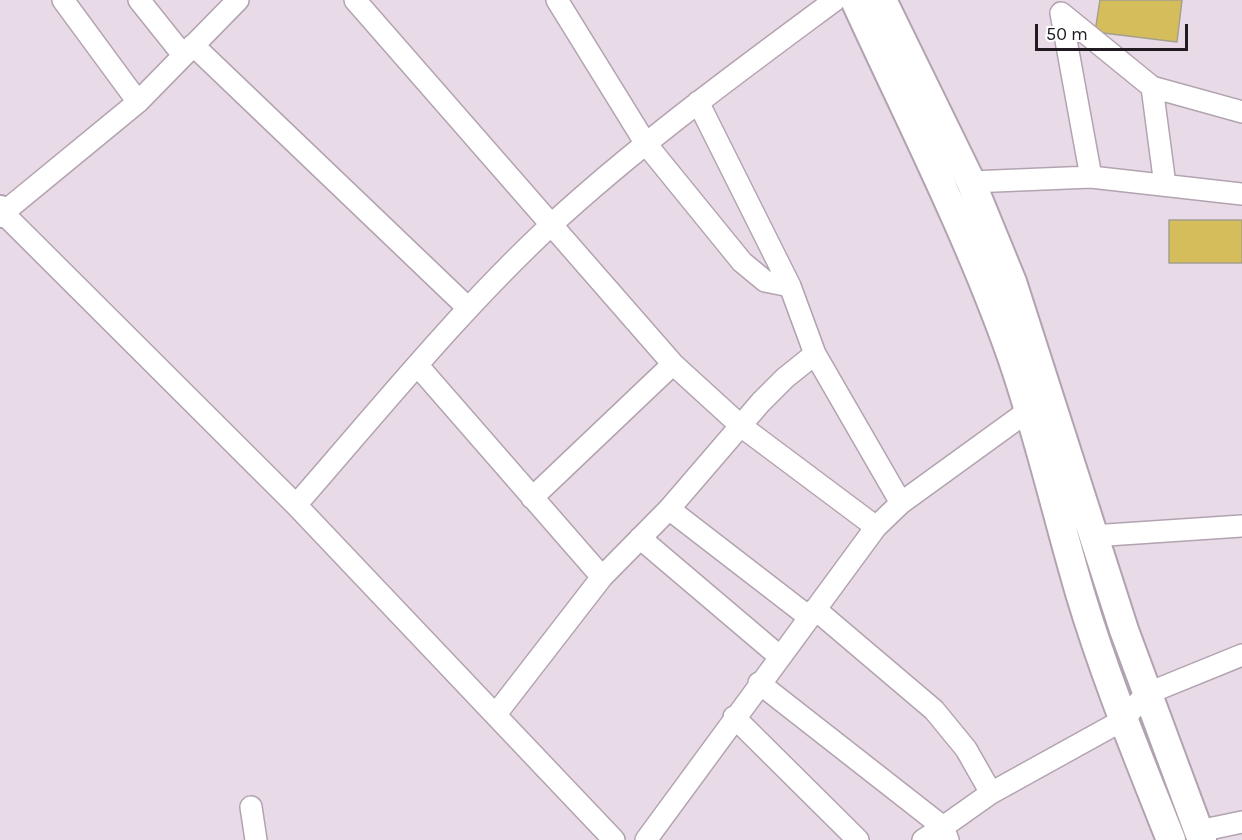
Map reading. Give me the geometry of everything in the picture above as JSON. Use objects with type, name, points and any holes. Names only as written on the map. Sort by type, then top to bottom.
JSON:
[{"type":"main road","points":[[855,0],[1039,403],[1092,536],[1146,694],[1200,836]]},
{"type":"main road","points":[[882,0],[971,182],[1012,282],[1081,595],[1123,720],[1171,840]]},
{"type":"street","points":[[63,0],[138,102]]},
{"type":"street","points":[[139,0],[188,50],[468,308]]},
{"type":"street","points":[[238,0],[138,102],[1,212],[296,505],[614,840]]},
{"type":"street","points":[[354,0],[673,364],[741,426],[876,527]]},
{"type":"street","points":[[557,0],[646,144],[749,270],[765,281],[790,286]]},
{"type":"street","points":[[296,505],[468,308],[551,226],[698,102],[835,0]]},
{"type":"street","points":[[1060,6],[1091,177]]},
{"type":"street","points":[[1060,6],[1152,87],[1242,112]]},
{"type":"street","points":[[1152,87],[1165,185]]},
{"type":"street","points":[[698,102],[790,286],[815,354],[901,502]]},
{"type":"street","points":[[971,182],[1091,177],[1242,194]]},
{"type":"street","points":[[496,714],[602,577],[669,509],[785,378],[815,354]]},
{"type":"street","points":[[532,498],[673,364]]},
{"type":"street","points":[[418,366],[602,577]]},
{"type":"street","points":[[646,840],[759,682],[876,527],[901,502],[1039,403]]},
{"type":"street","points":[[669,509],[812,613],[934,710],[966,749],[990,793]]},
{"type":"street","points":[[1092,536],[1242,526]]},
{"type":"street","points":[[640,538],[779,656]]},
{"type":"street","points":[[923,840],[946,833],[990,793],[1123,720],[1146,694],[1242,655]]},
{"type":"street","points":[[759,682],[946,833]]},
{"type":"street","points":[[734,717],[858,840]]},
{"type":"street","points":[[251,807],[256,840]]},
{"type":"street","points":[[1200,836],[1242,822]]},
{"type":"building","points":[[1100,0],[1182,0],[1177,42],[1095,32]]},
{"type":"building","points":[[1169,220],[1242,220],[1242,263],[1169,263]]}]
